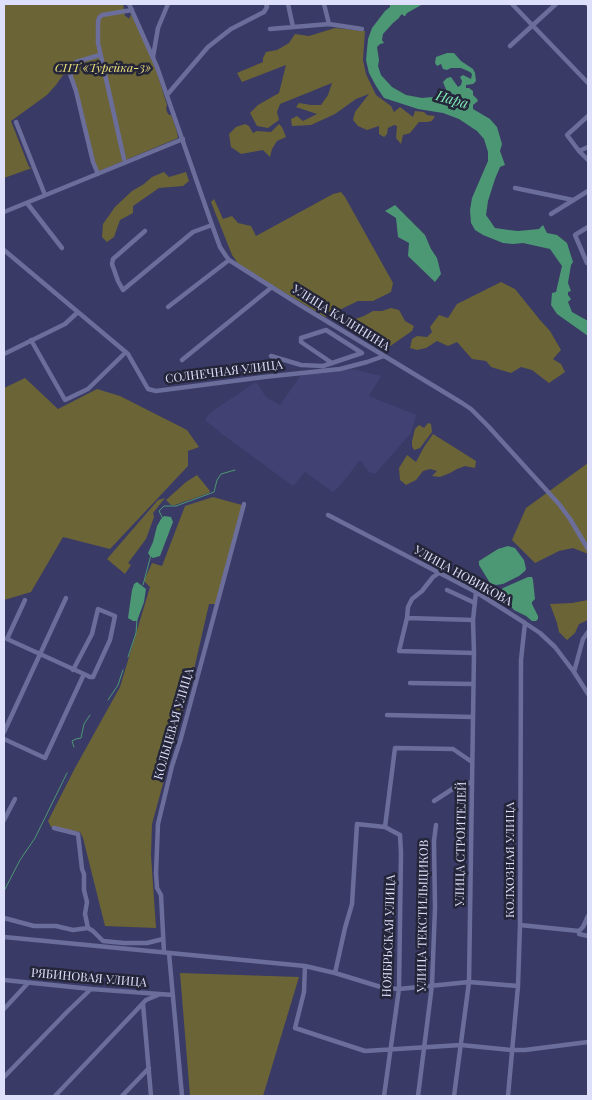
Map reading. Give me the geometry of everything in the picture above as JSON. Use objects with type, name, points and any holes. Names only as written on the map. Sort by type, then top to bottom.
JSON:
[{"type":"street","name":"УЛИЦА КАЛИНИНА","points":[[130,4],[157,67],[212,225],[222,250],[230,260],[475,412],[553,497],[570,519],[588,549]]},
{"type":"street","points":[[152,59],[158,28],[168,4]]},
{"type":"street","points":[[167,95],[208,47],[231,29],[264,12],[267,7],[266,4]]},
{"type":"street","points":[[288,4],[293,27]]},
{"type":"street","points":[[324,4],[329,24]]},
{"type":"street","points":[[512,4],[588,83]]},
{"type":"street","points":[[510,46],[556,4]]},
{"type":"street","points":[[124,159],[100,55],[98,43],[99,18],[102,15],[132,10]]},
{"type":"street","points":[[270,29],[329,24],[362,29]]},
{"type":"street","points":[[98,174],[93,162],[70,74],[76,62],[100,55]]},
{"type":"street","points":[[588,116],[567,135],[588,160]]},
{"type":"street","points":[[16,122],[45,196]]},
{"type":"street","points":[[4,212],[183,139]]},
{"type":"street","points":[[579,151],[588,147]]},
{"type":"street","points":[[515,188],[573,200]]},
{"type":"street","points":[[551,214],[588,191]]},
{"type":"street","points":[[27,203],[62,248]]},
{"type":"street","points":[[145,231],[113,259],[112,264],[122,290],[193,232],[212,225]]},
{"type":"street","points":[[588,227],[575,235],[588,262]]},
{"type":"street","name":"СОЛНЕЧНАЯ УЛИЦА","points":[[4,250],[126,352],[148,389],[156,391],[340,368],[384,356]]},
{"type":"street","points":[[168,307],[230,260]]},
{"type":"street","points":[[182,360],[272,287]]},
{"type":"street","points":[[4,354],[65,324],[78,312]]},
{"type":"street","points":[[270,356],[301,365],[323,366],[334,363],[362,353],[326,330],[301,338],[300,342],[334,363],[340,368]]},
{"type":"street","points":[[31,340],[65,400],[88,389],[126,352]]},
{"type":"street","name":"КОЛЬЦЕВАЯ УЛИЦА","points":[[182,1096],[173,995],[163,939],[161,896],[157,888],[158,824],[172,766],[244,504]]},
{"type":"street","name":"УЛИЦА НОВИКОВА","points":[[328,515],[476,592],[540,632],[555,647],[588,694]]},
{"type":"street","points":[[439,573],[412,599],[408,607],[399,651],[474,653]]},
{"type":"street","points":[[448,590],[474,603]]},
{"type":"street","name":"УЛИЦА СТРОИТЕЛЕЙ","points":[[454,1096],[469,982],[473,620],[476,592]]},
{"type":"street","points":[[4,732],[66,598]]},
{"type":"street","points":[[25,600],[6,639],[90,678],[93,677],[110,640],[115,616],[98,609],[92,634],[73,670]]},
{"type":"street","points":[[407,618],[473,620]]},
{"type":"street","name":"КОЛХОЗНАЯ УЛИЦА","points":[[508,1096],[518,986],[521,660],[525,623]]},
{"type":"street","points":[[574,672],[583,639],[588,632]]},
{"type":"street","points":[[4,739],[45,758],[84,674]]},
{"type":"street","points":[[410,683],[473,684]]},
{"type":"street","points":[[386,715],[473,717]]},
{"type":"street","points":[[335,973],[352,904],[357,824],[385,827],[395,748],[453,749],[472,762]]},
{"type":"street","points":[[434,801],[454,788],[472,782]]},
{"type":"street","points":[[4,820],[15,799]]},
{"type":"street","name":"УЛИЦА ТЕКСТИЛЬЩИКОВ","points":[[418,1096],[432,985],[436,908],[434,842],[436,825]]},
{"type":"street","name":"НОЯБРЬСКАЯ УЛИЦА","points":[[384,1096],[399,989],[401,863],[400,835],[385,827]]},
{"type":"street","points":[[54,828],[78,834],[87,902],[85,914],[88,928],[103,941],[147,943],[163,939]]},
{"type":"street","points":[[578,931],[583,927],[588,916]]},
{"type":"street","points":[[4,918],[34,926],[56,926],[73,930],[88,928]]},
{"type":"street","points":[[520,924],[578,931],[578,934],[588,936]]},
{"type":"street","points":[[4,937],[305,966],[384,988],[399,989],[469,982],[518,986]]},
{"type":"street","points":[[305,966],[304,992],[294,1028],[365,1051],[461,1045],[525,1050],[588,1042]]},
{"type":"street","name":"РЯБИНОВАЯ УЛИЦА","points":[[4,980],[173,995]]},
{"type":"street","points":[[4,1009],[28,983]]},
{"type":"street","points":[[4,1078],[91,989]]},
{"type":"street","points":[[55,1096],[146,1000],[162,994]]},
{"type":"street","points":[[143,1004],[151,1096]]},
{"type":"street","points":[[122,1096],[149,1068]]},
{"type":"shaded area","points":[[390,4],[423,4],[405,16],[402,14],[383,34],[382,40],[384,43],[377,47],[378,66],[381,75],[392,87],[406,95],[422,98],[432,97],[468,107],[469,103],[459,96],[447,92],[443,82],[451,77],[458,87],[462,81],[460,77],[463,75],[471,79],[472,74],[461,68],[443,69],[441,64],[437,66],[435,63],[436,57],[447,53],[454,53],[461,61],[473,69],[476,81],[473,84],[466,85],[466,88],[473,91],[473,95],[478,101],[473,105],[473,109],[490,119],[497,127],[502,144],[500,151],[505,165],[500,167],[495,179],[486,215],[495,228],[518,231],[539,229],[543,225],[547,233],[557,235],[567,243],[573,262],[568,283],[571,291],[568,292],[568,295],[571,299],[568,302],[572,312],[588,321],[588,336],[557,314],[551,305],[552,293],[556,292],[562,266],[550,249],[523,243],[503,243],[475,230],[471,223],[470,210],[472,198],[488,161],[488,152],[484,139],[477,131],[459,119],[384,98],[376,86],[369,73],[366,60],[368,39],[372,28],[390,7]]},
{"type":"shaded area","points":[[395,205],[425,235],[437,258],[441,274],[435,282],[408,256],[409,243],[398,237],[396,218],[385,211]]},
{"type":"shaded area","points":[[353,369],[381,376],[369,396],[416,415],[411,433],[375,474],[369,472],[360,460],[333,492],[305,472],[293,486],[205,420],[210,413],[256,382],[266,397],[280,405],[301,375]]},
{"type":"shaded area","points":[[164,516],[171,517],[173,522],[160,556],[153,558],[148,553],[157,526]]},
{"type":"shaded area","points":[[508,546],[515,548],[524,560],[526,569],[519,576],[503,584],[496,585],[490,583],[479,565],[479,561],[498,549]]},
{"type":"shaded area","points":[[532,577],[533,580],[535,599],[532,604],[538,616],[536,621],[532,621],[514,610],[503,598],[501,591],[503,588]]},
{"type":"shaded area","points":[[137,582],[146,589],[144,602],[137,621],[133,621],[128,618],[132,590]]},
{"type":"green space","name":"СНТ «Турейка-3»","points":[[4,4],[123,4],[125,16],[129,19],[131,14],[153,60],[167,105],[167,112],[171,115],[178,138],[97,172],[70,74],[63,75],[47,95],[11,121],[29,167],[32,168],[4,178]]},
{"type":"green space","points":[[335,28],[365,31],[363,60],[366,74],[376,95],[391,106],[394,112],[400,107],[413,117],[415,111],[424,112],[427,115],[435,116],[432,121],[419,122],[410,133],[403,135],[401,144],[396,138],[397,126],[394,125],[388,128],[387,134],[384,137],[379,134],[379,126],[367,130],[358,126],[353,120],[355,112],[369,94],[356,99],[335,114],[311,125],[292,126],[291,119],[297,116],[303,121],[317,114],[296,107],[299,103],[321,105],[328,95],[332,83],[280,104],[277,112],[279,120],[268,128],[257,126],[250,113],[258,105],[279,93],[286,65],[242,82],[237,73],[263,62],[266,52],[277,50],[289,43],[295,34],[309,36]]},
{"type":"green space","points":[[245,124],[249,126],[253,133],[257,131],[271,132],[279,124],[286,137],[277,141],[270,157],[263,150],[241,154],[231,147],[229,134],[236,127]]},
{"type":"green space","points":[[164,172],[169,177],[186,172],[189,181],[183,186],[159,188],[133,206],[133,213],[120,220],[114,237],[107,242],[102,237],[103,224],[115,207],[132,191],[152,177]]},
{"type":"green space","points":[[341,192],[393,283],[391,292],[373,301],[358,301],[325,317],[239,265],[232,255],[211,202],[214,199],[223,219],[232,216],[238,223],[251,226],[256,236],[333,194]]},
{"type":"green space","points":[[501,282],[515,289],[550,331],[561,350],[553,359],[561,364],[565,372],[549,383],[532,370],[521,367],[511,373],[491,367],[486,361],[472,359],[457,342],[448,346],[437,341],[426,348],[417,350],[410,348],[412,339],[417,336],[427,337],[432,332],[430,327],[439,315],[448,318],[457,304]]},
{"type":"green space","points":[[391,308],[399,310],[405,321],[414,326],[412,331],[383,351],[339,323],[364,316],[373,311]]},
{"type":"green space","points":[[25,378],[58,409],[97,389],[120,396],[187,430],[199,447],[188,451],[188,466],[110,549],[63,537],[31,592],[4,600],[4,388]]},
{"type":"green space","points":[[428,423],[431,424],[432,432],[420,448],[414,450],[412,441],[415,429],[419,425],[424,428]]},
{"type":"green space","points":[[433,434],[476,461],[475,468],[465,466],[440,477],[432,476],[437,471],[430,469],[423,471],[416,480],[406,485],[400,480],[399,468],[407,455],[416,462]]},
{"type":"green space","points":[[588,463],[588,554],[573,548],[559,551],[535,563],[512,540],[526,508]]},
{"type":"green space","points":[[197,475],[210,491],[209,493],[175,505],[171,505],[166,500],[186,482]]},
{"type":"green space","points":[[213,497],[242,505],[216,604],[209,604],[192,678],[152,824],[151,855],[156,928],[105,926],[80,832],[51,827],[48,821],[120,687],[150,587],[144,581],[152,563],[162,566],[185,506]]},
{"type":"green space","points":[[165,498],[153,513],[154,517],[146,539],[128,563],[131,565],[125,574],[107,559],[158,500]]},
{"type":"green space","points":[[588,600],[588,620],[579,624],[575,633],[567,640],[559,632],[550,604]]},
{"type":"green space","points":[[180,973],[299,977],[263,1096],[190,1096]]},
{"type":"waterway","points":[[163,519],[159,511],[164,506],[176,506],[214,492],[217,480],[221,474],[235,470]]},
{"type":"waterway","points":[[143,585],[151,555]]},
{"type":"waterway","points":[[128,657],[136,633],[137,620]]},
{"type":"waterway","points":[[108,700],[118,685],[123,670]]},
{"type":"waterway","points":[[74,747],[72,741],[81,738],[84,724],[90,715]]},
{"type":"waterway","points":[[4,891],[20,860],[35,838],[67,773]]},
{"type":"water label","name":"Нара","points":[[452,100]]}]
